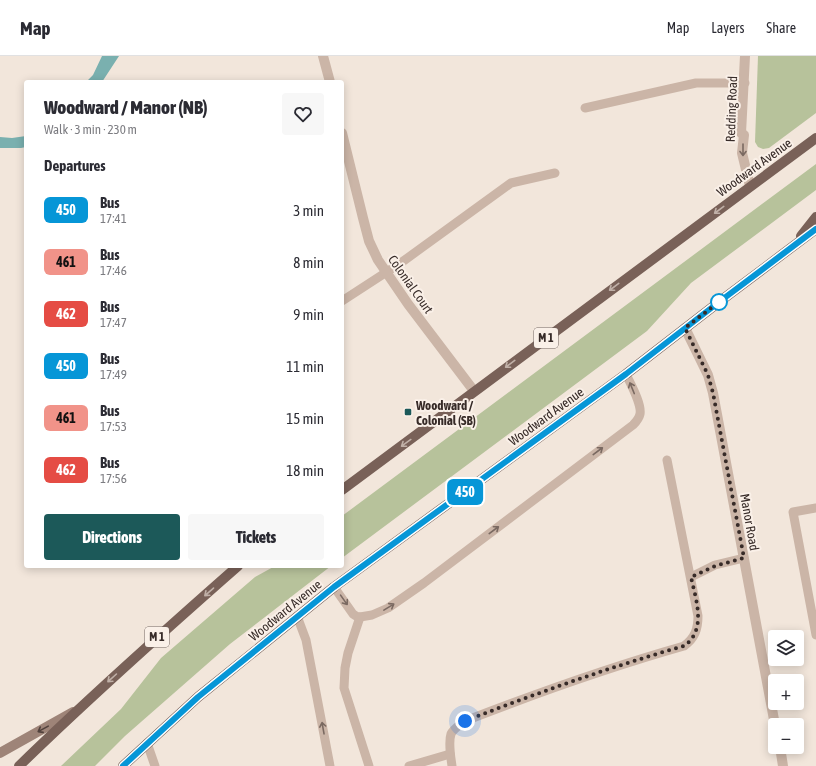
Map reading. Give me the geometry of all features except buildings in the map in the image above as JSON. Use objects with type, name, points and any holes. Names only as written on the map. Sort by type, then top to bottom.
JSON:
[{"type":"main road","name":"Woodward Avenue","points":[[344,489],[816,138]]},
{"type":"main road","points":[[790,248],[816,217]]},
{"type":"main road","points":[[790,248],[816,229]]},
{"type":"main road","name":"Woodward Avenue","points":[[123,766],[198,697],[334,587],[626,374],[790,248]]},
{"type":"main road","name":"M 1","points":[[19,766],[77,710],[236,568]]},
{"type":"street","points":[[323,56],[329,80]]},
{"type":"street","name":"Redding Road","points":[[745,56],[745,84],[741,133],[744,136],[742,154],[750,186]]},
{"type":"street","name":"Colonial Court","points":[[344,141],[363,218],[378,260],[385,273],[474,391]]},
{"type":"street","name":"Manor Road","points":[[685,328],[708,375],[713,393],[774,718]]},
{"type":"street","points":[[0,753],[77,710]]},
{"type":"street","points":[[781,754],[783,766]]},
{"type":"lane","points":[[585,108],[696,83],[745,84]]},
{"type":"lane","points":[[344,300],[385,273],[511,183],[555,173]]},
{"type":"lane","points":[[334,587],[353,614],[360,617],[372,615],[394,604],[633,425],[638,419],[640,413],[638,402],[626,374]]},
{"type":"lane","points":[[452,766],[450,754],[451,734],[465,721],[526,697],[642,658],[684,646],[695,635],[698,627],[698,616],[667,460]]},
{"type":"lane","points":[[816,508],[793,512],[816,635]]},
{"type":"lane","points":[[691,577],[715,566],[744,558]]},
{"type":"lane","points":[[297,616],[306,640],[330,766]]},
{"type":"lane","points":[[360,617],[348,653],[345,668],[344,688],[369,766]]},
{"type":"lane","points":[[147,743],[155,766]]},
{"type":"lane","points":[[409,766],[450,754]]},
{"type":"green space","points":[[758,56],[816,56],[816,113],[769,148],[763,149],[758,147],[755,142]]},
{"type":"green space","points":[[816,164],[816,190],[691,283],[647,331],[344,557],[344,515]]},
{"type":"green space","points":[[271,568],[328,568],[230,644],[125,736],[95,766],[61,766],[121,709],[161,658],[255,577]]},
{"type":"water","points":[[102,56],[119,56],[103,80],[88,80],[93,75]]},
{"type":"water","points":[[24,136],[24,147],[0,148],[0,137],[12,138]]},
{"type":"bus line","name":"450","points":[[123,766],[198,697],[334,587],[626,374],[816,229]]},
{"type":"place","name":"Woodward / Colonial (SB)","points":[[408,412]]},
{"type":"route","points":[[465,721],[526,697],[642,658],[684,646],[695,635],[698,627],[698,616],[691,577],[715,566],[744,558],[713,393],[708,375],[685,328],[719,302]]}]
